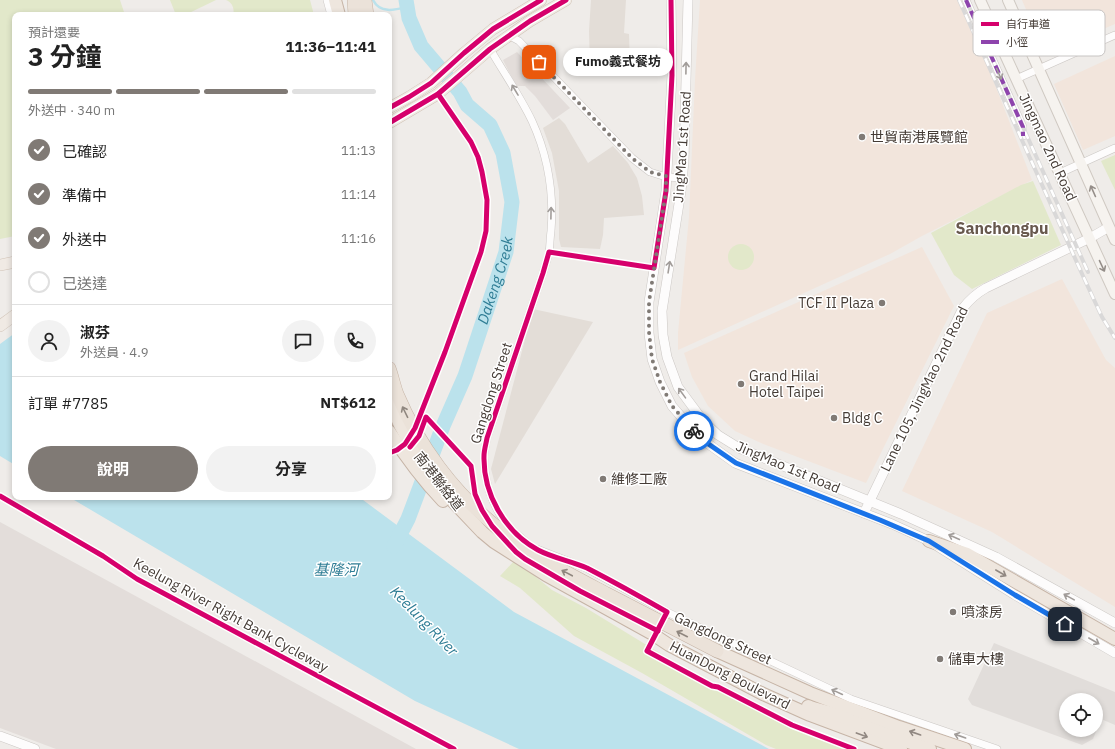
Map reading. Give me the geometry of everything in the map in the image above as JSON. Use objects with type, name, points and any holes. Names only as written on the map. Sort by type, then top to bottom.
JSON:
[{"type":"highway","points":[[335,0],[337,12]]},
{"type":"highway","points":[[354,0],[355,12]]},
{"type":"highway","points":[[365,0],[367,12]]},
{"type":"highway","points":[[392,378],[396,392],[407,416],[421,442],[432,458],[458,490],[498,529],[556,568],[717,651],[737,668],[831,713]]},
{"type":"highway","name":"南港聯絡道","points":[[392,407],[416,454],[444,492],[468,518]]},
{"type":"highway","points":[[392,436],[427,485],[459,518],[482,532]]},
{"type":"highway","name":"HuanDong Boulevard","points":[[468,518],[482,532],[513,555],[651,633],[669,645],[763,694],[810,715],[901,749]]},
{"type":"highway","points":[[929,541],[967,554],[1115,639]]},
{"type":"highway","points":[[651,633],[671,639],[734,672],[817,710],[831,713],[909,743],[930,749]]},
{"type":"highway","name":"HuanDong Boulevard","points":[[717,651],[810,693],[899,727],[965,749]]},
{"type":"main road","points":[[392,106],[409,98],[431,83],[493,29],[541,0]]},
{"type":"main road","points":[[392,121],[439,93],[490,49],[530,21],[566,0]]},
{"type":"main road","name":"Jingmao 2nd Road","points":[[980,0],[985,10]]},
{"type":"main road","name":"Jingmao 2nd Road","points":[[1008,0],[1012,10]]},
{"type":"main road","name":"Jingmao 2nd Road","points":[[1006,56],[1115,294]]},
{"type":"main road","name":"Jingmao 2nd Road","points":[[1033,56],[1081,163],[1112,225],[1115,240]]},
{"type":"main road","points":[[0,265],[12,263]]},
{"type":"main road","points":[[0,326],[12,316]]},
{"type":"street","points":[[327,0],[330,12]]},
{"type":"street","name":"JingMao 1st Road","points":[[671,0],[672,75],[666,191],[649,302],[649,332],[652,359],[660,382],[672,406],[690,427],[707,443],[736,463],[864,513],[929,541],[1015,595],[1115,653]]},
{"type":"street","name":"JingMao 1st Road","points":[[688,0],[684,162],[662,311],[663,335],[667,356],[678,387],[704,422],[718,435],[739,448],[901,514],[996,557],[1115,623]]},
{"type":"street","points":[[966,0],[973,16]]},
{"type":"street","points":[[1105,39],[1115,35]]},
{"type":"street","points":[[510,36],[518,41],[632,158],[650,172],[682,178]]},
{"type":"street","name":"Gangdong Street","points":[[490,49],[531,119],[540,140],[549,175],[552,217],[549,252],[487,438],[484,456],[488,488],[497,510],[510,528],[538,550],[586,568],[668,612],[851,699],[997,749]]},
{"type":"street","points":[[991,56],[1023,127],[1023,136]]},
{"type":"street","points":[[1016,79],[1068,56]]},
{"type":"street","points":[[1060,173],[1115,148]]},
{"type":"street","name":"Lane 105, JingMao 2nd Road","points":[[864,513],[963,308],[968,301],[975,294],[986,288],[1090,238],[1112,225]]},
{"type":"street","points":[[0,736],[35,749]]},
{"type":"shaded area","points":[[591,0],[626,0],[624,33],[629,34],[630,66],[590,66],[589,31]]},
{"type":"shaded area","name":"世貿南港展覽館","points":[[700,0],[962,0],[973,28],[973,56],[984,56],[1032,180],[890,254],[678,350],[678,333],[689,217]]},
{"type":"shaded area","points":[[1022,0],[1115,0],[1115,24],[1105,28],[1105,10],[1026,10]]},
{"type":"shaded area","points":[[517,52],[570,108],[553,120],[535,96],[525,86],[516,86],[503,60]]},
{"type":"shaded area","points":[[1115,56],[1115,136],[1083,150],[1054,84]]},
{"type":"shaded area","points":[[559,118],[565,124],[588,163],[613,146],[628,163],[637,178],[642,196],[644,215],[604,218],[600,249],[561,247],[559,239],[559,191],[552,153],[543,128]]},
{"type":"shaded area","points":[[922,247],[954,306],[866,483],[761,443],[735,431],[708,406],[692,377],[684,353]]},
{"type":"shaded area","points":[[1062,279],[1106,360],[1115,368],[1115,607],[992,532],[902,491],[987,313]]},
{"type":"shaded area","points":[[533,309],[593,322],[495,484],[491,469]]},
{"type":"shaded area","points":[[0,522],[416,749],[56,749],[0,728]]},
{"type":"shaded area","points":[[994,643],[1115,692],[1115,725],[1103,720],[1103,693],[1059,693],[1059,737],[972,705],[968,699]]},
{"type":"shaded area","points":[[1060,737],[1094,737],[1093,739],[1082,745]]},
{"type":"green space","points":[[0,0],[120,0],[124,12],[12,12],[12,237],[0,239]]},
{"type":"green space","points":[[170,0],[216,0],[191,12],[175,12]]},
{"type":"green space","points":[[226,0],[310,0],[313,12],[234,12],[230,2]]},
{"type":"green space","points":[[1115,155],[1115,190],[1101,161]]},
{"type":"green space","points":[[1033,181],[1061,245],[972,289],[954,275],[931,233],[1021,185]]},
{"type":"green space","points":[[741,244],[750,248],[754,257],[750,266],[741,270],[732,266],[728,257],[732,248]]},
{"type":"green space","points":[[515,560],[552,590],[586,608],[699,677],[790,725],[853,749],[776,749],[766,745],[642,673],[574,636],[520,588],[500,576]]},
{"type":"water","points":[[0,319],[12,319],[12,463],[0,456]]},
{"type":"water","name":"基隆河","points":[[74,500],[363,500],[514,612],[769,749],[519,749],[415,701]]},
{"type":"pier","points":[[12,319],[12,335],[0,344],[0,325]]},
{"type":"waterway","points":[[373,0],[380,7],[388,10],[407,7]]},
{"type":"waterway","name":"Dakeng Creek","points":[[394,546],[408,519],[443,426],[465,376],[506,252],[512,202],[503,153],[490,125],[467,105],[460,92],[421,46],[409,18],[406,0]]},
{"type":"railway","points":[[959,0],[973,31]]},
{"type":"railway","points":[[966,0],[973,16]]},
{"type":"railway","points":[[984,56],[1102,317],[1115,338]]},
{"type":"railway","points":[[991,56],[1088,272]]},
{"type":"marked path","points":[[966,0],[973,16]]},
{"type":"marked path","points":[[991,56],[1023,127],[1023,136]]},
{"type":"cycle path","points":[[392,106],[431,83],[493,29],[541,0]]},
{"type":"cycle path","points":[[392,121],[438,94],[490,49],[530,21],[566,0]]},
{"type":"cycle path","points":[[671,0],[672,75],[666,191],[654,268],[549,252],[487,438],[484,456],[487,484],[492,498],[506,522],[526,542],[544,553],[587,568],[667,612],[647,651],[712,686],[718,687],[792,725],[854,749]]},
{"type":"cycle path","points":[[392,452],[405,444],[415,428],[445,352],[481,252],[486,231],[487,200],[478,157],[471,142],[438,94]]},
{"type":"cycle path","points":[[410,447],[419,436],[426,417],[471,466],[475,494],[482,510],[492,526],[516,552],[525,559],[580,591],[658,631]]},
{"type":"cycle path","name":"Keelung River Right Bank Cycleway","points":[[0,496],[103,556],[137,579],[454,749]]},
{"type":"way so far","points":[[539,62],[632,158],[650,172],[666,176],[666,191],[649,302],[649,332],[652,359],[660,382],[672,406],[694,431]]},
{"type":"place","name":"Fumo義式餐坊","points":[[539,62]]},
{"type":"place","name":"世貿南港展覽館","points":[[862,137]]},
{"type":"place","name":"TCF II Plaza","points":[[882,303]]},
{"type":"place","name":"Grand Hilai Hotel Taipei","points":[[741,384]]},
{"type":"place","name":"Bldg C","points":[[834,418]]},
{"type":"place","name":"維修工廠","points":[[603,479]]},
{"type":"place","name":"噴漆房","points":[[953,612]]},
{"type":"place","name":"儲車大樓","points":[[940,659]]},
{"type":"district","name":"Sanchongpu","points":[[1002,228]]},
{"type":"route","points":[[694,431],[707,443],[736,463],[929,541],[1015,595],[1065,624]]},
{"type":"water label","name":"Keelung River","points":[[424,621]]}]
